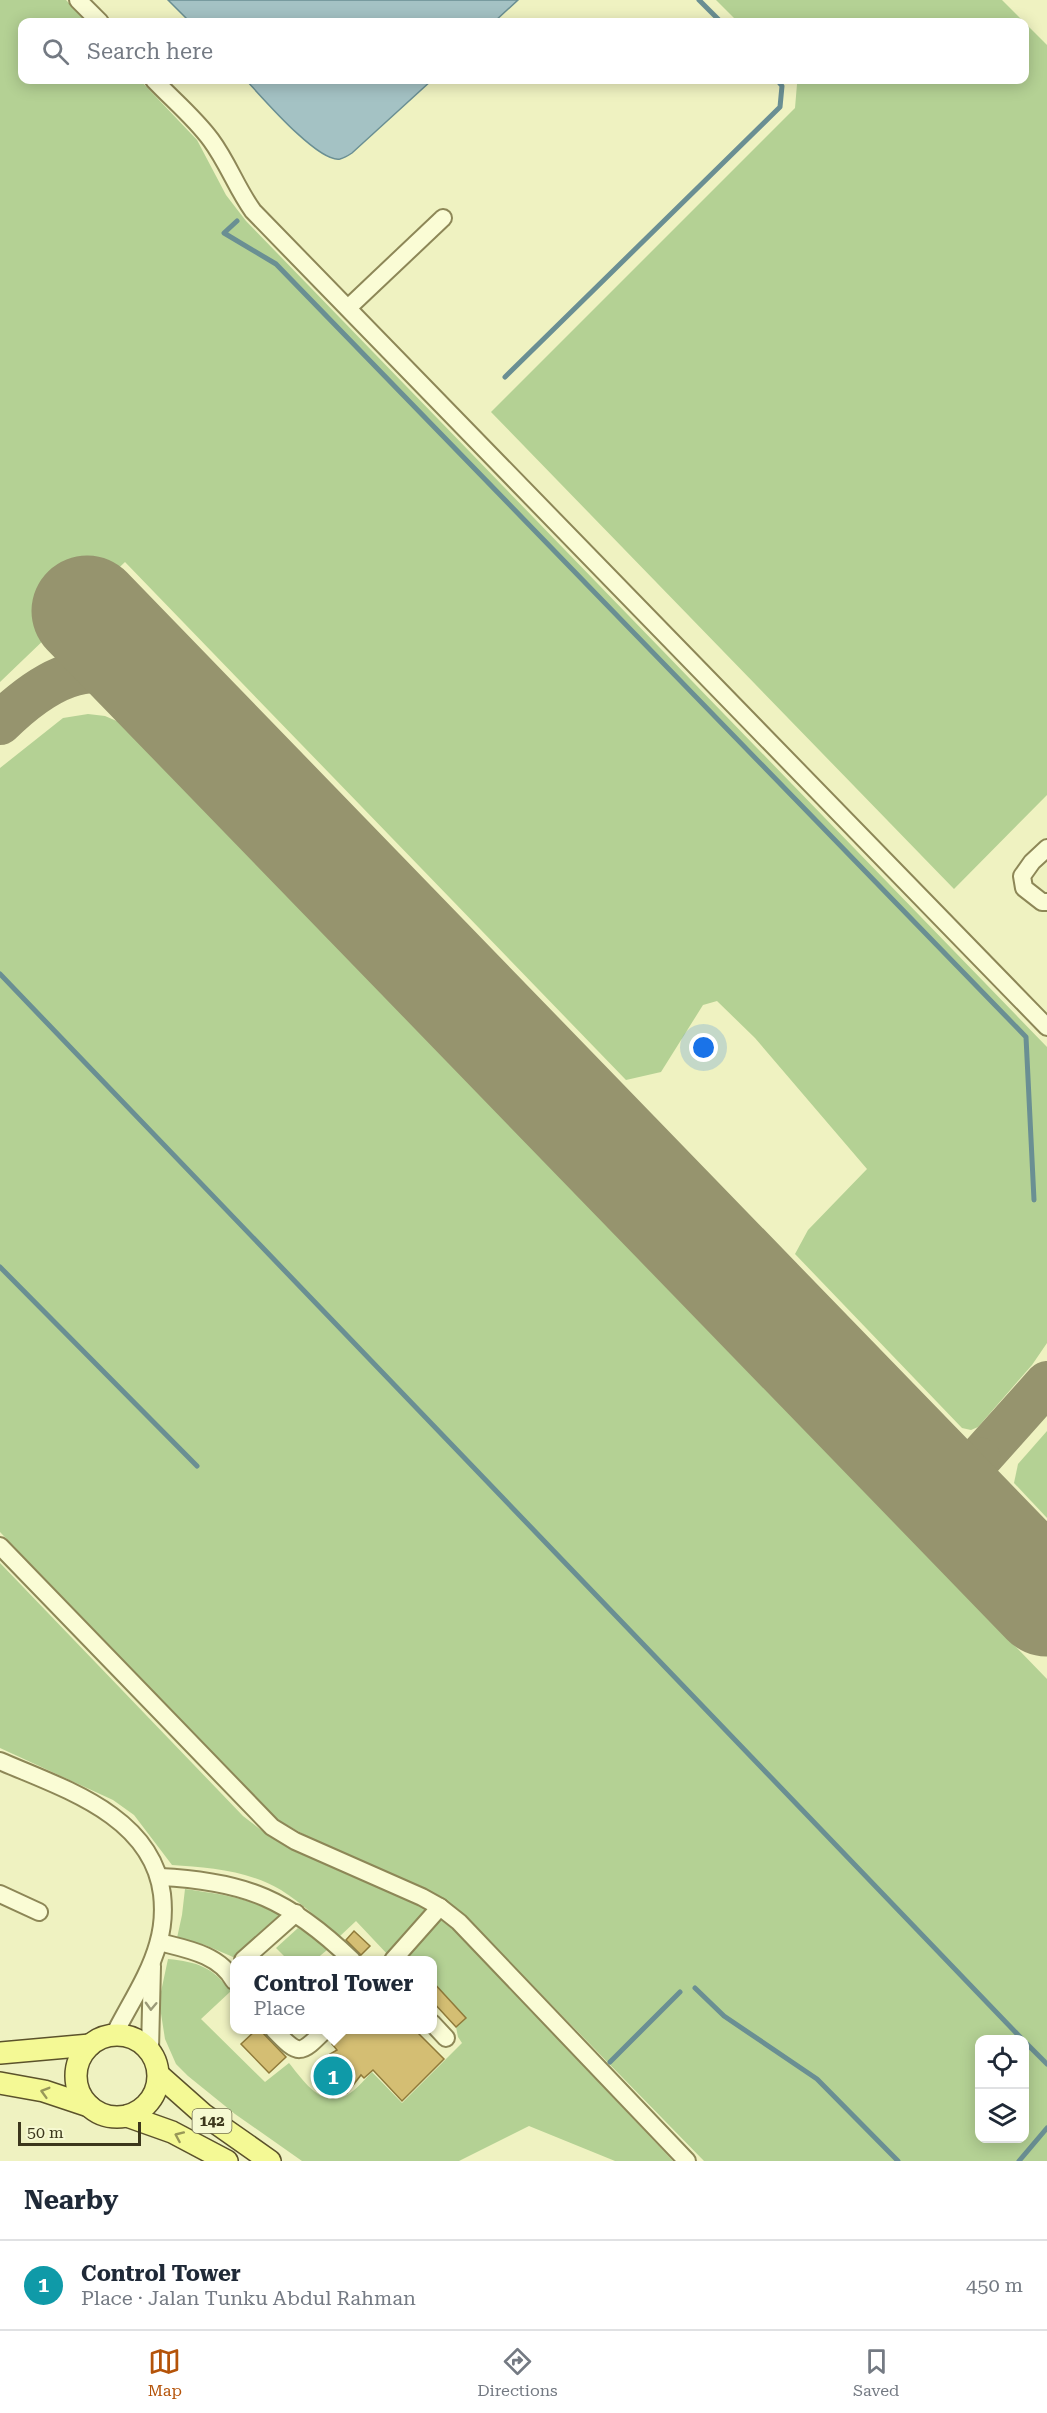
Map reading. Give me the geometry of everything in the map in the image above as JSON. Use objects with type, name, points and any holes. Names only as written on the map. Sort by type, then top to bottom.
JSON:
[{"type":"main road","points":[[89,2106],[81,2095],[77,2082],[77,2069],[81,2056],[90,2046],[101,2038],[114,2035],[134,2038],[150,2050]]},
{"type":"main road","points":[[0,2053],[90,2046]]},
{"type":"main road","name":"142","points":[[150,2050],[159,2075],[203,2114],[270,2161]]},
{"type":"main road","points":[[127,2116],[140,2110],[150,2101],[159,2075]]},
{"type":"main road","name":"142","points":[[0,2083],[44,2091],[89,2106],[100,2114],[114,2117],[127,2116],[172,2132],[227,2161]]},
{"type":"street","points":[[78,0],[96,18]]},
{"type":"street","points":[[158,84],[210,138],[253,212],[1047,1028]]},
{"type":"street","points":[[348,308],[443,218]]},
{"type":"street","points":[[1047,848],[1032,862],[1022,876],[1024,888],[1042,902],[1047,902]]},
{"type":"street","points":[[0,1546],[272,1827],[295,1841],[440,1907],[459,1922],[687,2161]]},
{"type":"street","points":[[0,1761],[76,1794],[116,1818],[143,1846],[160,1877],[164,1913],[159,1942],[152,1962],[114,2035]]},
{"type":"street","points":[[160,1877],[194,1879],[235,1887],[273,1899],[296,1913],[348,1956]]},
{"type":"street","points":[[0,1894],[39,1912]]},
{"type":"street","points":[[397,1956],[440,1907]]},
{"type":"street","points":[[248,1956],[296,1913]]},
{"type":"street","points":[[159,1942],[197,1952],[220,1964],[230,1972]]},
{"type":"street","points":[[150,2050],[152,1962]]},
{"type":"street","points":[[437,2028],[446,2038]]},
{"type":"street","points":[[278,2034],[291,2048],[299,2050],[309,2046],[321,2034]]},
{"type":"green space","points":[[0,0],[66,0],[83,18],[18,18],[18,84],[144,84],[197,140],[226,195],[246,221],[1047,1047],[1047,1343],[1032,1365],[978,1427],[971,1430],[962,1428],[795,1254],[808,1230],[867,1169],[755,1038],[717,1001],[703,1005],[661,1072],[626,1080],[125,562],[0,682]]},
{"type":"green space","points":[[716,0],[1002,0],[1020,18],[734,18]]},
{"type":"green space","points":[[1029,27],[1047,45],[1047,795],[954,889],[491,412],[795,108],[797,84],[1029,84]]},
{"type":"green space","points":[[88,714],[105,716],[119,722],[1047,1679],[1047,2161],[704,2161],[458,1909],[429,1891],[312,1839],[278,1820],[0,1532],[0,768],[63,718]]},
{"type":"green space","points":[[1047,1431],[1047,1518],[1014,1483],[1018,1464]]},
{"type":"green space","points":[[0,1563],[243,1816],[270,1837],[296,1851],[425,1908],[458,1933],[673,2161],[615,2161],[529,2126],[459,2161],[302,2161],[235,2114],[176,2064],[165,2039],[159,2001],[168,1959],[204,1967],[217,1976],[230,1990],[201,2019],[265,2082],[289,2063],[313,2091],[329,2099],[338,2099],[357,2088],[372,2072],[402,2103],[462,2043],[456,2027],[466,2018],[437,1986],[437,1956],[389,1956],[356,1921],[339,1937],[289,1895],[256,1878],[214,1869],[172,1865],[134,1815],[113,1800],[0,1748]]},
{"type":"green space","points":[[185,1889],[245,1900],[279,1915],[234,1956],[231,1956],[205,1945],[177,1938]]},
{"type":"green space","points":[[298,1928],[313,1936],[327,1950],[320,1956],[284,1956],[276,1948]]},
{"type":"water","points":[[168,0],[518,0],[498,18],[186,18]]},
{"type":"water","points":[[250,84],[428,84],[352,153],[340,159],[318,151]]},
{"type":"building","points":[[354,1931],[370,1946],[361,1955],[346,1940]]},
{"type":"building","points":[[437,1986],[466,2018],[456,2027],[437,2006]]},
{"type":"building","points":[[252,2034],[264,2034],[286,2057],[269,2073],[241,2044]]},
{"type":"building","points":[[343,2034],[419,2034],[444,2059],[402,2101],[373,2070],[364,2078],[361,2075],[347,2093],[333,2098],[326,2096],[315,2087],[312,2073],[320,2060],[337,2050],[332,2044]]},
{"type":"waterway","points":[[699,0],[717,18]]},
{"type":"waterway","points":[[505,377],[780,107],[780,84]]},
{"type":"waterway","points":[[237,221],[224,233],[276,264],[1026,1037],[1034,1200]]},
{"type":"waterway","points":[[0,974],[1018,2035]]},
{"type":"waterway","points":[[0,1267],[197,1466]]},
{"type":"waterway","points":[[695,1988],[724,2016],[817,2079],[898,2161]]},
{"type":"waterway","points":[[610,2062],[680,1992]]},
{"type":"waterway","points":[[1029,2046],[1047,2064]]},
{"type":"waterway","points":[[1019,2161],[1047,2128]]},
{"type":"taxiway","points":[[0,723],[16,708],[50,684],[67,676],[105,671],[125,675],[146,685],[197,724]]},
{"type":"taxiway","points":[[908,1456],[925,1464],[952,1470],[979,1459],[1047,1383]]},
{"type":"taxiway","points":[[979,1459],[969,1476],[967,1494],[971,1512],[979,1530]]},
{"type":"runway","points":[[87,611],[1047,1601]]},
{"type":"place","name":"Control Tower","points":[[333,2076]]}]
